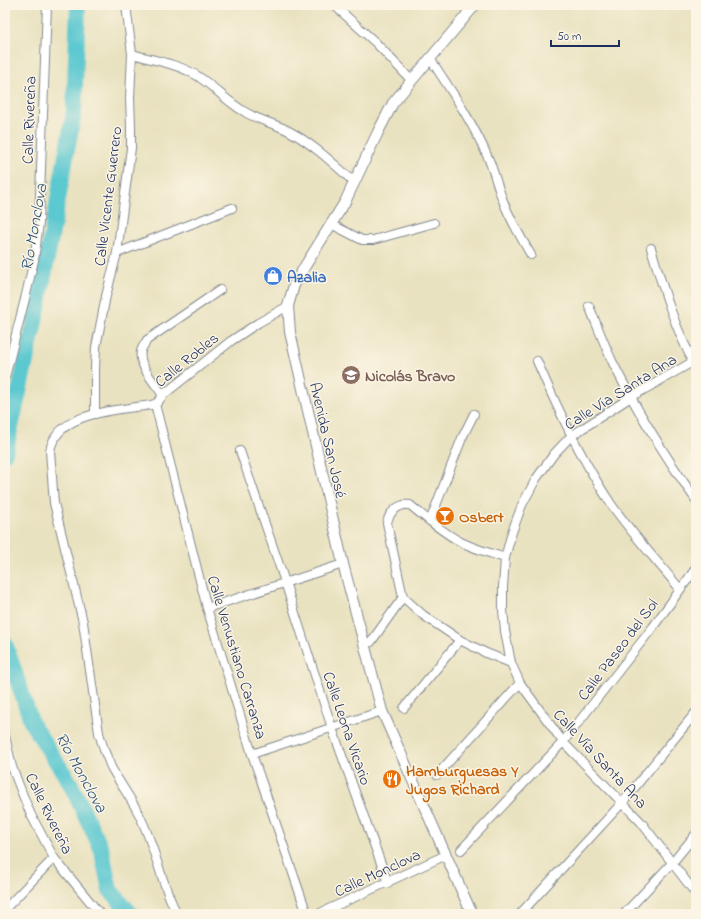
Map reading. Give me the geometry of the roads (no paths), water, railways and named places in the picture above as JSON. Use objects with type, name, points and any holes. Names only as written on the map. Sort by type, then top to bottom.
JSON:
[{"type":"street","name":"Calle Rivereña","points":[[5,377],[34,260],[39,223],[47,5]]},
{"type":"street","name":"Calle Vicente Guerrero","points":[[95,414],[94,369],[97,340],[117,253],[131,143],[130,98],[132,54],[126,5]]},
{"type":"street","points":[[334,5],[376,43],[412,81]]},
{"type":"street","name":"Avenida San José","points":[[469,7],[431,60],[393,103],[345,202],[294,285],[288,306],[290,332],[343,564],[382,711],[472,914]]},
{"type":"street","points":[[132,54],[185,69],[194,74],[235,106],[248,114],[287,130],[301,139],[355,183]]},
{"type":"street","points":[[431,60],[462,108],[490,160],[502,198],[513,223],[531,255]]},
{"type":"street","points":[[117,253],[232,208]]},
{"type":"street","points":[[331,224],[362,240],[373,240],[434,223]]},
{"type":"street","points":[[651,248],[664,291],[680,332],[695,363]]},
{"type":"street","points":[[163,395],[142,364],[141,351],[143,345],[147,340],[220,290]]},
{"type":"street","name":"Calle Robles","points":[[177,914],[166,891],[138,811],[111,768],[102,745],[83,622],[54,503],[50,457],[51,444],[55,437],[69,425],[78,420],[95,414],[155,404],[163,395],[231,341],[258,323],[288,306]]},
{"type":"street","points":[[589,306],[612,361],[631,397],[667,458],[696,500]]},
{"type":"street","points":[[537,361],[560,415],[611,503],[635,536],[680,589]]},
{"type":"street","name":"Calle Vía Santa Ana","points":[[695,363],[631,397],[571,436],[554,454],[536,479],[520,511],[512,532],[505,558],[503,610],[511,663],[520,683],[563,742],[641,822],[696,894]]},
{"type":"street","name":"Calle Venustiano Carranza","points":[[155,404],[207,608],[252,754],[307,914]]},
{"type":"street","points":[[430,521],[462,438],[474,414]]},
{"type":"street","name":"Calle Leona Vicario","points":[[240,451],[285,582],[332,728],[388,883]]},
{"type":"street","points":[[505,558],[482,551],[462,542],[442,530],[410,505],[407,504],[397,508],[389,515],[387,523],[403,597],[423,615],[460,640],[511,663]]},
{"type":"street","points":[[207,608],[343,564]]},
{"type":"street","name":"Calle Paseo del Sol","points":[[461,850],[563,742],[653,627],[696,568]]},
{"type":"street","points":[[371,642],[403,597]]},
{"type":"street","points":[[404,708],[460,640]]},
{"type":"street","points":[[437,775],[520,683]]},
{"type":"street","points":[[252,754],[382,711]]},
{"type":"street","points":[[520,914],[622,803],[696,712]]},
{"type":"street","name":"Calle Rivereña","points":[[5,736],[12,767],[31,815],[54,858],[100,914]]},
{"type":"street","points":[[624,914],[673,862],[696,834]]},
{"type":"street","name":"Calle Monclova","points":[[318,914],[446,855]]},
{"type":"street","points":[[5,909],[54,858]]},
{"type":"waterway","name":"Río Monclova","points":[[5,453],[38,308],[74,112],[78,5]]},
{"type":"waterway","name":"Río Monclova","points":[[5,643],[32,724],[70,783],[101,848],[110,890],[131,914]]},
{"type":"place","name":"Azalia","points":[[273,276]]},
{"type":"place","name":"Nicolás Bravo","points":[[351,375]]},
{"type":"place","name":"Osbert","points":[[445,516]]},
{"type":"place","name":"Hamburguesas Y Jugos Richard","points":[[392,779]]}]
